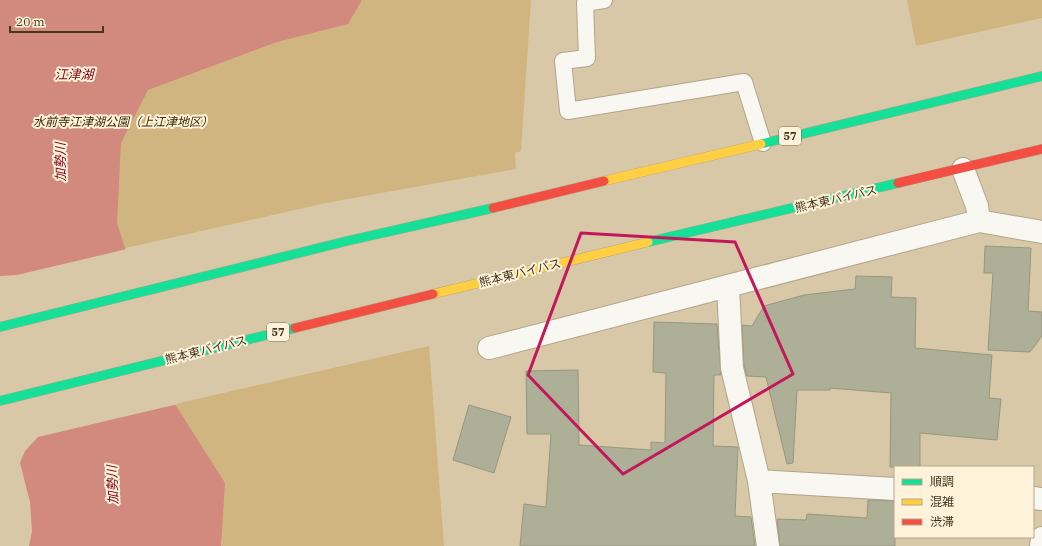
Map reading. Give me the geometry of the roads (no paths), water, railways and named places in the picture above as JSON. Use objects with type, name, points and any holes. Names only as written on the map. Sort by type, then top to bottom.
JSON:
[{"type":"highway","name":"57","points":[[0,327],[347,241],[539,197],[1042,76]]},
{"type":"highway","name":"熊本東バイパス","points":[[0,401],[556,264],[963,169],[1042,149]]},
{"type":"street","points":[[963,169],[976,206],[979,221]]},
{"type":"street","points":[[488,348],[979,221],[1042,232]]},
{"type":"street","points":[[728,286],[732,368],[759,481],[768,546]]},
{"type":"street","points":[[759,481],[894,490]]},
{"type":"street","points":[[1041,546],[1042,538]]},
{"type":"lane","points":[[604,0],[585,3],[587,58],[563,61],[568,111],[744,82],[763,142]]},
{"type":"water","points":[[0,0],[362,0],[348,24],[277,42],[148,90],[121,143],[117,223],[175,404],[225,483],[221,546],[29,546],[32,531],[30,502],[0,385]]},
{"type":"water label","name":"江津湖","points":[[74,74]]},
{"type":"water label","name":"加勢川","points":[[60,162]]},
{"type":"water label","name":"加勢川","points":[[112,485]]},
{"type":"park label","name":"水前寺江津湖公園（上江津地区）","points":[[123,122]]}]
